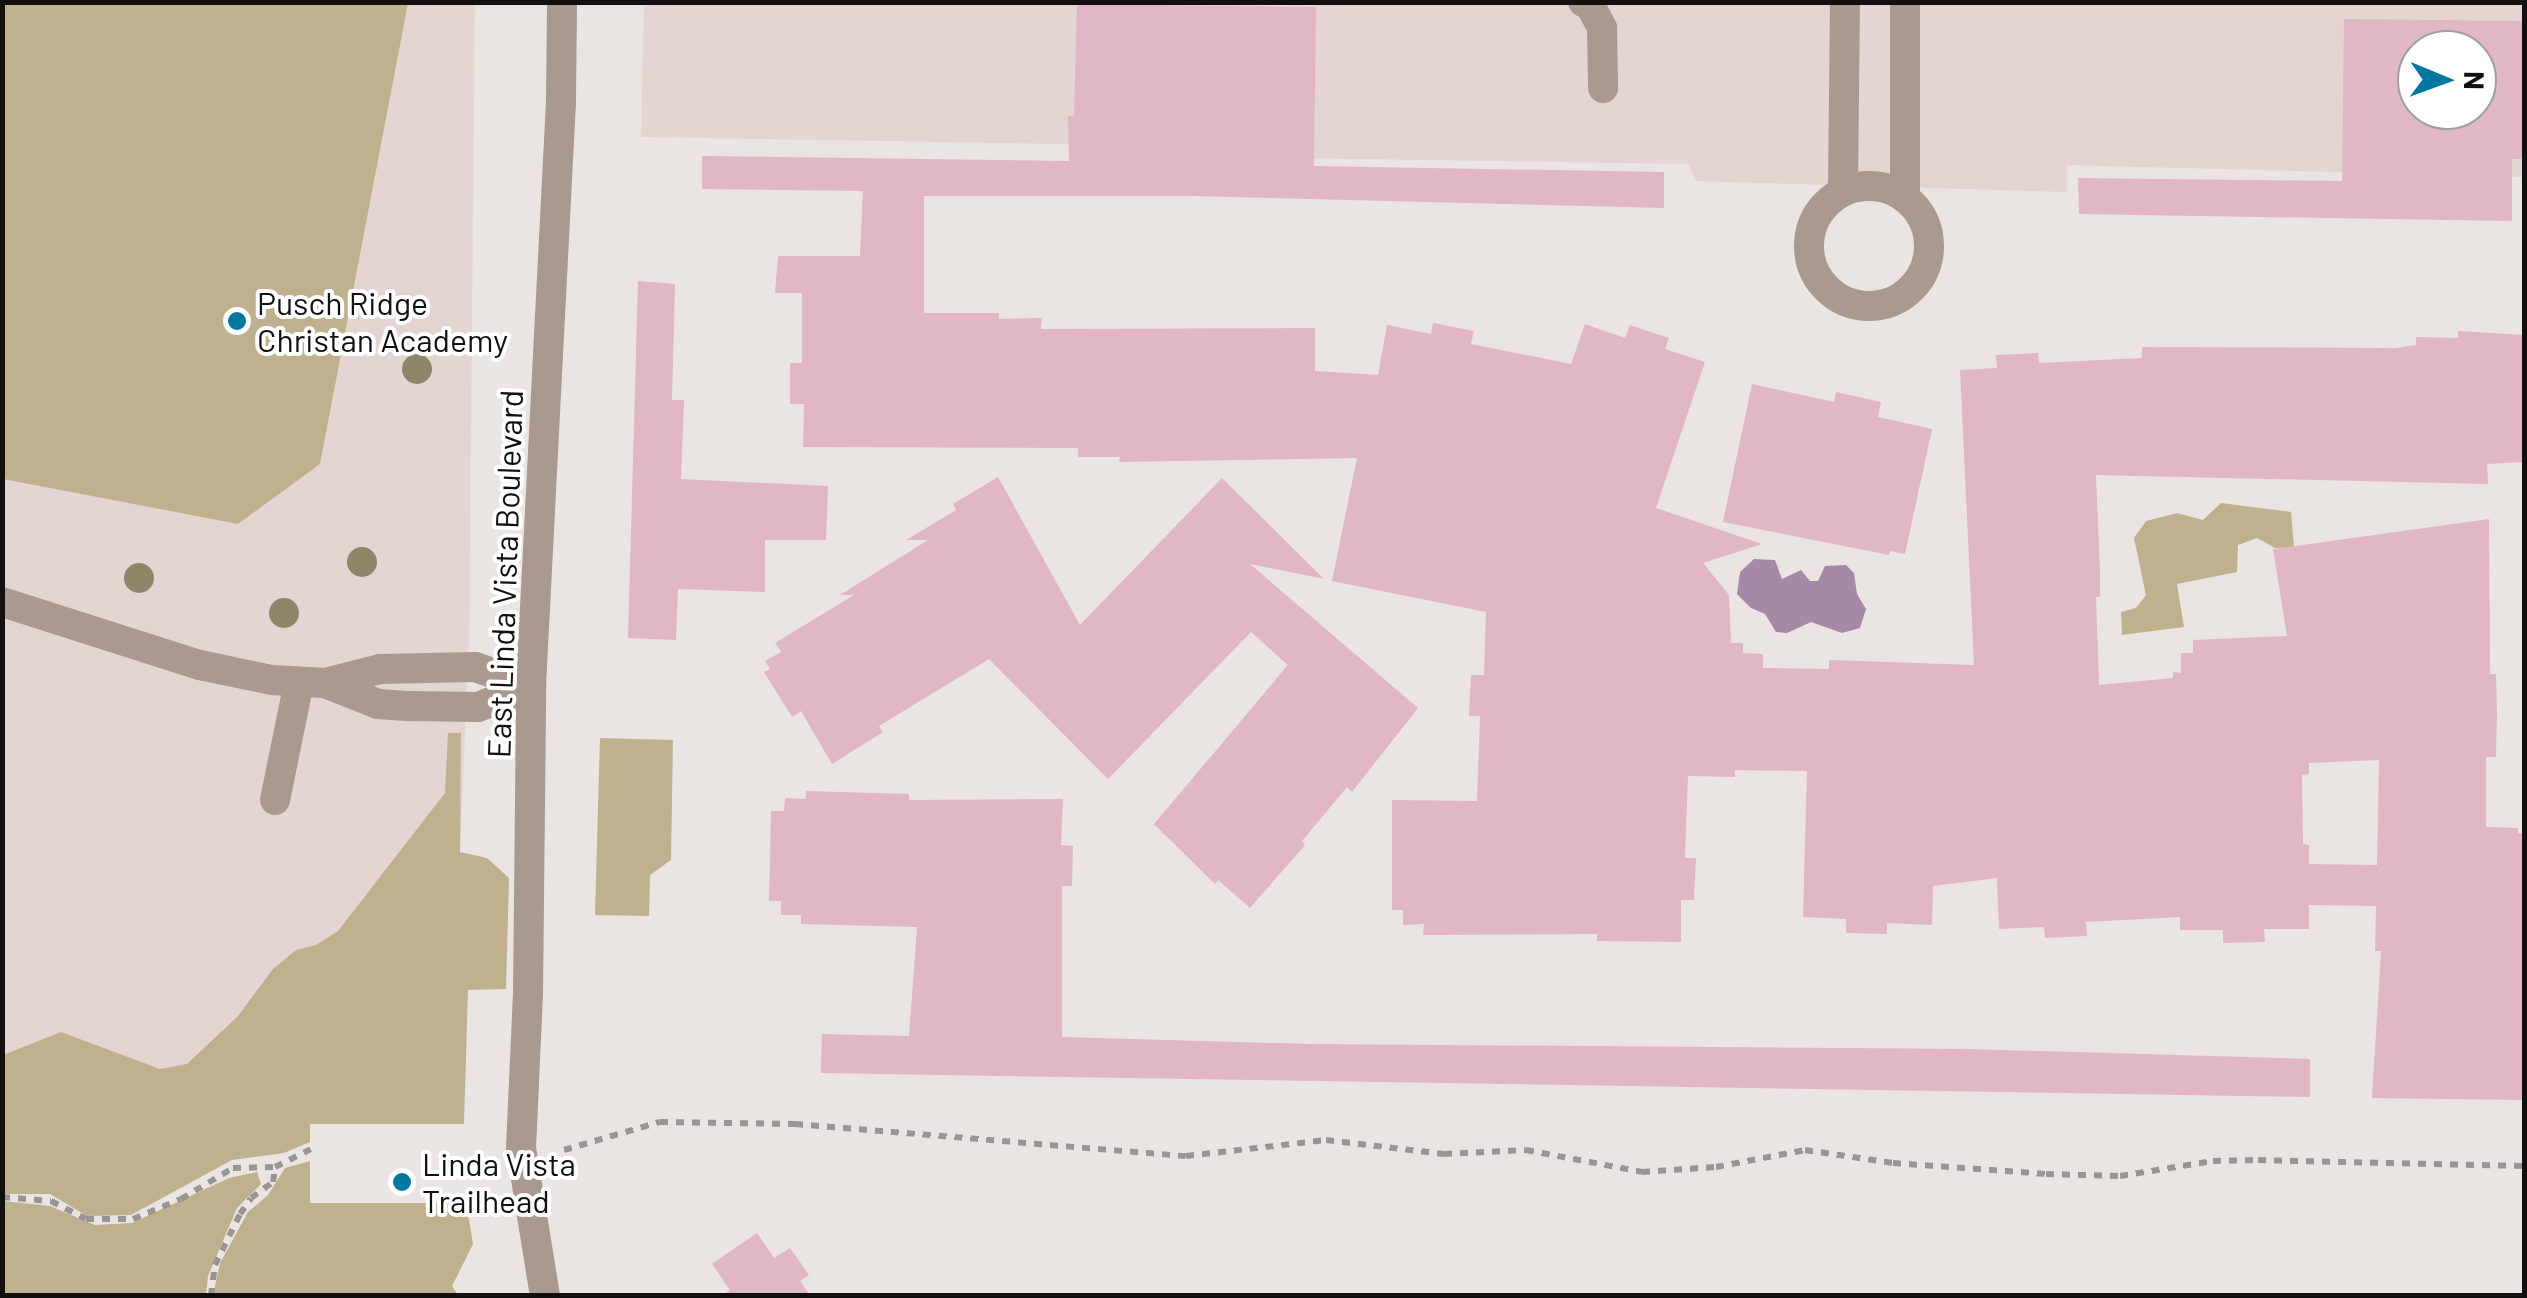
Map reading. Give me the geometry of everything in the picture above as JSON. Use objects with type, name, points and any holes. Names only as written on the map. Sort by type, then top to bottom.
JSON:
[{"type":"street","name":"East Linda Vista Boulevard","points":[[545,1296],[522,1148],[531,686],[562,101],[562,2]]},
{"type":"street","points":[[1583,2],[1590,5],[1602,28],[1603,88]]},
{"type":"street","points":[[1844,2],[1844,190]]},
{"type":"street","points":[[1905,2],[1905,198]]},
{"type":"street","points":[[1876,186],[1905,198],[1919,212],[1928,231],[1929,252],[1924,271],[1913,288],[1896,300],[1858,306],[1822,286],[1808,249],[1817,214],[1844,190],[1876,186]]},
{"type":"street","points":[[2,602],[200,665],[312,682],[378,704],[478,707],[531,686]]},
{"type":"street","points":[[276,800],[312,682]]},
{"type":"path","points":[[564,1150],[660,1122],[795,1124],[1186,1156],[1326,1140],[1444,1154],[1526,1150],[1642,1172],[1716,1167],[1805,1150],[1893,1163],[2064,1175],[2120,1176],[2213,1161],[2258,1160],[2524,1166]]},
{"type":"path","points":[[2,1198],[51,1201],[86,1219],[133,1219],[181,1199],[234,1168],[275,1167],[315,1146]]},
{"type":"path","points":[[210,1296],[215,1265],[240,1214],[251,1198],[273,1182],[275,1167]]},
{"type":"shaded area","points":[[2,3],[408,3],[320,464],[238,524],[3,479]]},
{"type":"shaded area","name":"Pusch Ridge Christan Academy","points":[[3,3],[475,3],[469,640],[460,853],[274,1121],[3,1117]]},
{"type":"shaded area","points":[[644,3],[2524,3],[2524,177],[2067,165],[2067,192],[1696,181],[1688,164],[1295,158],[1294,148],[641,137]]},
{"type":"shaded area","points":[[2221,503],[2291,512],[2294,547],[2275,548],[2257,538],[2238,545],[2237,572],[2177,584],[2184,627],[2122,635],[2121,612],[2136,608],[2146,595],[2134,538],[2146,521],[2177,513],[2203,520]]},
{"type":"shaded area","points":[[1754,559],[1775,560],[1782,579],[1801,570],[1810,581],[1818,581],[1825,566],[1846,565],[1854,573],[1857,594],[1866,609],[1860,628],[1842,633],[1811,622],[1787,633],[1776,632],[1765,614],[1751,608],[1737,594],[1740,572]]},
{"type":"shaded area","points":[[448,733],[461,733],[460,852],[487,858],[509,878],[506,989],[468,990],[464,1124],[310,1124],[310,1142],[284,1153],[232,1160],[131,1215],[87,1216],[50,1194],[3,1194],[3,1055],[61,1032],[160,1069],[187,1064],[238,1016],[273,969],[296,950],[316,945],[338,931],[445,793]]},
{"type":"shaded area","points":[[600,738],[673,740],[671,860],[650,875],[649,916],[595,915]]},
{"type":"shaded area","points":[[310,1161],[310,1203],[455,1203],[469,1219],[473,1244],[452,1286],[458,1295],[213,1295],[220,1263],[248,1212],[268,1195],[285,1168]]},
{"type":"shaded area","points":[[257,1172],[261,1184],[237,1208],[208,1276],[206,1295],[3,1295],[3,1201],[50,1206],[95,1225],[132,1223],[229,1178]]},
{"type":"building","points":[[1077,4],[1316,7],[1314,166],[1664,172],[1664,208],[1192,196],[924,196],[924,313],[999,313],[999,319],[1042,318],[1041,329],[1315,328],[1315,371],[1378,375],[1387,325],[1431,334],[1433,323],[1474,331],[1471,344],[1571,364],[1585,324],[1625,338],[1630,325],[1669,338],[1665,349],[1705,362],[1656,508],[1762,544],[1703,563],[1729,595],[1731,643],[1743,643],[1743,653],[1763,654],[1763,668],[1829,669],[1829,660],[1974,665],[1960,370],[1997,368],[1996,355],[2038,353],[2039,363],[2142,358],[2142,347],[2396,348],[2416,345],[2416,337],[2458,338],[2458,331],[2524,335],[2524,462],[2487,464],[2488,484],[2096,475],[2100,597],[2096,597],[2099,685],[2173,678],[2173,672],[2181,673],[2181,653],[2193,653],[2193,640],[2287,636],[2273,549],[2489,519],[2490,674],[2496,674],[2497,713],[2496,757],[2486,757],[2486,827],[2518,828],[2518,833],[2524,834],[2524,1100],[2372,1098],[2381,951],[2375,951],[2376,906],[2309,905],[2309,929],[2264,929],[2265,942],[2223,943],[2223,930],[2180,930],[2180,917],[2086,922],[2087,936],[2045,938],[2044,927],[1999,929],[1997,878],[1933,886],[1932,925],[1887,923],[1887,934],[1846,933],[1846,919],[1803,917],[1807,771],[1735,770],[1735,777],[1688,776],[1685,858],[1696,858],[1694,900],[1681,900],[1681,942],[1597,941],[1597,934],[1423,935],[1424,924],[1403,925],[1403,910],[1392,910],[1392,800],[1477,801],[1480,716],[1469,716],[1471,675],[1484,675],[1486,612],[1332,581],[1357,458],[1119,462],[1120,457],[1078,457],[1078,448],[803,447],[804,404],[790,404],[790,363],[802,363],[802,293],[775,293],[778,256],[860,256],[863,191],[702,189],[702,156],[1069,161],[1068,116],[1074,116]],"holes":[[[2379,760],[2377,865],[2309,864],[2309,845],[2303,844],[2302,775],[2309,774],[2309,763]]]},
{"type":"building","points":[[2344,19],[2524,21],[2524,159],[2512,159],[2512,221],[2079,214],[2078,178],[2342,181]]},
{"type":"building","points":[[638,281],[675,284],[672,400],[684,400],[681,479],[828,486],[826,540],[765,540],[765,592],[678,589],[676,640],[628,638]]},
{"type":"building","points":[[1752,384],[1834,402],[1836,392],[1881,402],[1878,417],[1932,429],[1905,554],[1890,551],[1889,555],[1723,522]]},
{"type":"building","points":[[998,477],[1080,625],[1222,478],[1324,579],[1250,564],[1418,708],[1352,792],[1347,787],[1302,841],[1305,845],[1250,908],[1218,880],[1215,884],[1154,824],[1288,665],[1251,632],[1108,779],[989,659],[879,726],[883,732],[832,764],[801,711],[792,717],[764,672],[770,669],[765,661],[781,652],[775,643],[854,595],[840,595],[928,540],[906,540],[956,510],[953,504]]},
{"type":"building","points":[[806,791],[909,794],[909,800],[1063,799],[1061,845],[1073,846],[1072,886],[1062,886],[1062,1037],[1311,1044],[1968,1049],[2310,1059],[2310,1097],[821,1073],[822,1034],[909,1036],[917,927],[801,924],[801,915],[781,915],[781,901],[769,901],[771,811],[784,811],[785,798],[806,799]]},
{"type":"building","points":[[757,1233],[774,1258],[790,1248],[809,1275],[800,1281],[810,1296],[722,1296],[730,1290],[712,1264]]},
{"type":"place","name":"Pusch Ridge Christan Academy","points":[[237,321]]},
{"type":"place","name":"Linda Vista Trailhead","points":[[402,1182]]}]
